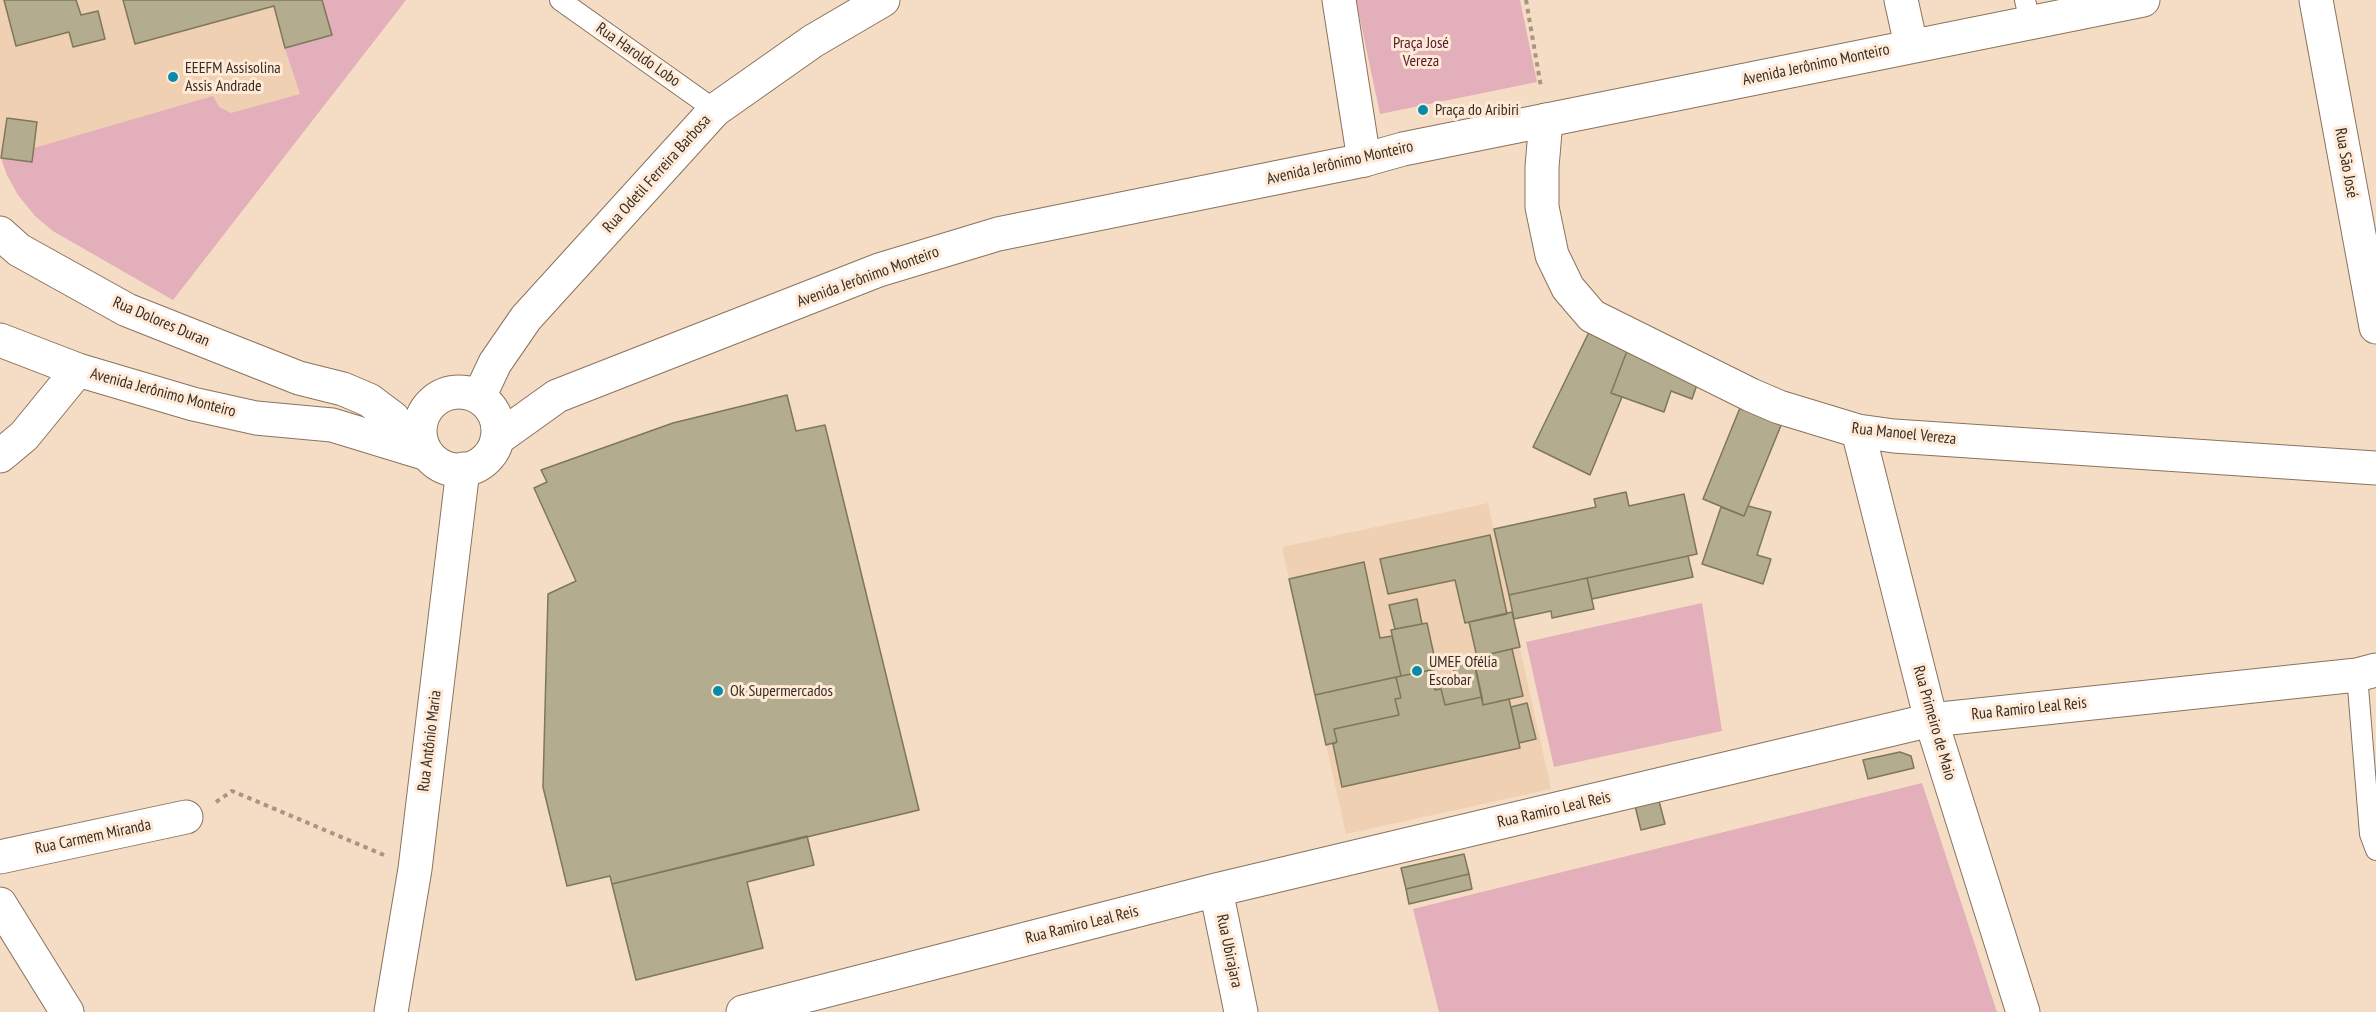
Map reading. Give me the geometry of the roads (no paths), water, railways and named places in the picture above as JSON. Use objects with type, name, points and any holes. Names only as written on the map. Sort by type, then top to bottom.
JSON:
[{"type":"street","name":"Rua Odetil Ferreira Barbosa","points":[[483,401],[495,363],[526,318],[715,110],[804,47],[883,0]]},
{"type":"street","points":[[1339,0],[1364,160]]},
{"type":"street","points":[[1901,0],[1911,45]]},
{"type":"street","name":"Avenida Jerônimo Monteiro","points":[[497,439],[556,396],[879,270],[998,234],[1911,45],[2027,11],[2143,0]]},
{"type":"street","name":"Rua São José","points":[[2316,0],[2376,327]]},
{"type":"street","name":"Rua Manoel Vereza","points":[[1546,120],[1542,167],[1542,207],[1552,255],[1568,288],[1592,316],[1779,407],[1858,431],[1894,436],[2376,468]]},
{"type":"street","name":"Rua Dolores Duran","points":[[0,232],[19,250],[127,310],[298,378],[343,389],[408,417]]},
{"type":"street","name":"Avenida Jerônimo Monteiro","points":[[0,340],[78,370],[193,404],[256,418],[332,425],[408,417]]},
{"type":"street","points":[[0,456],[24,436],[78,370]]},
{"type":"street","name":"Rua Dolores Duran","points":[[298,378],[327,409],[332,425]]},
{"type":"street","points":[[453,392],[466,392],[483,401],[495,415],[497,439],[493,450],[485,460],[463,470],[437,464],[427,454],[421,442],[420,429],[408,417],[440,396],[453,392]]},
{"type":"street","name":"Avenida Jerônimo Monteiro","points":[[483,401],[556,396]]},
{"type":"street","name":"Avenida Jerônimo Monteiro","points":[[332,425],[427,454]]},
{"type":"street","name":"Rua Primeiro de Maio","points":[[1858,431],[1931,720],[2023,1012]]},
{"type":"street","name":"Rua Antônio Maria","points":[[391,1012],[415,868],[463,470]]},
{"type":"street","name":"Rua Ramiro Leal Reis","points":[[743,1012],[1216,890],[1931,720],[2366,673]]},
{"type":"street","name":"Rua Carmem Miranda","points":[[0,857],[186,817]]},
{"type":"street","name":"Rua Ubirajara","points":[[1216,890],[1241,1012]]},
{"type":"street","points":[[0,904],[68,1012]]},
{"type":"lane","name":"Rua Haroldo Lobo","points":[[560,0],[715,110]]},
{"type":"lane","points":[[2366,673],[2370,834],[2376,850]]},
{"type":"place","name":"EEEFM Assisolina Assis Andrade","points":[[173,77]]},
{"type":"place","name":"Praça do Aribiri","points":[[1423,110]]},
{"type":"place","name":"UMEF Ofélia Escobar","points":[[1417,671]]},
{"type":"place","name":"Ok Supermercados","points":[[718,691]]},
{"type":"park label","name":"Praça José Vereza","points":[[1421,52]]}]
